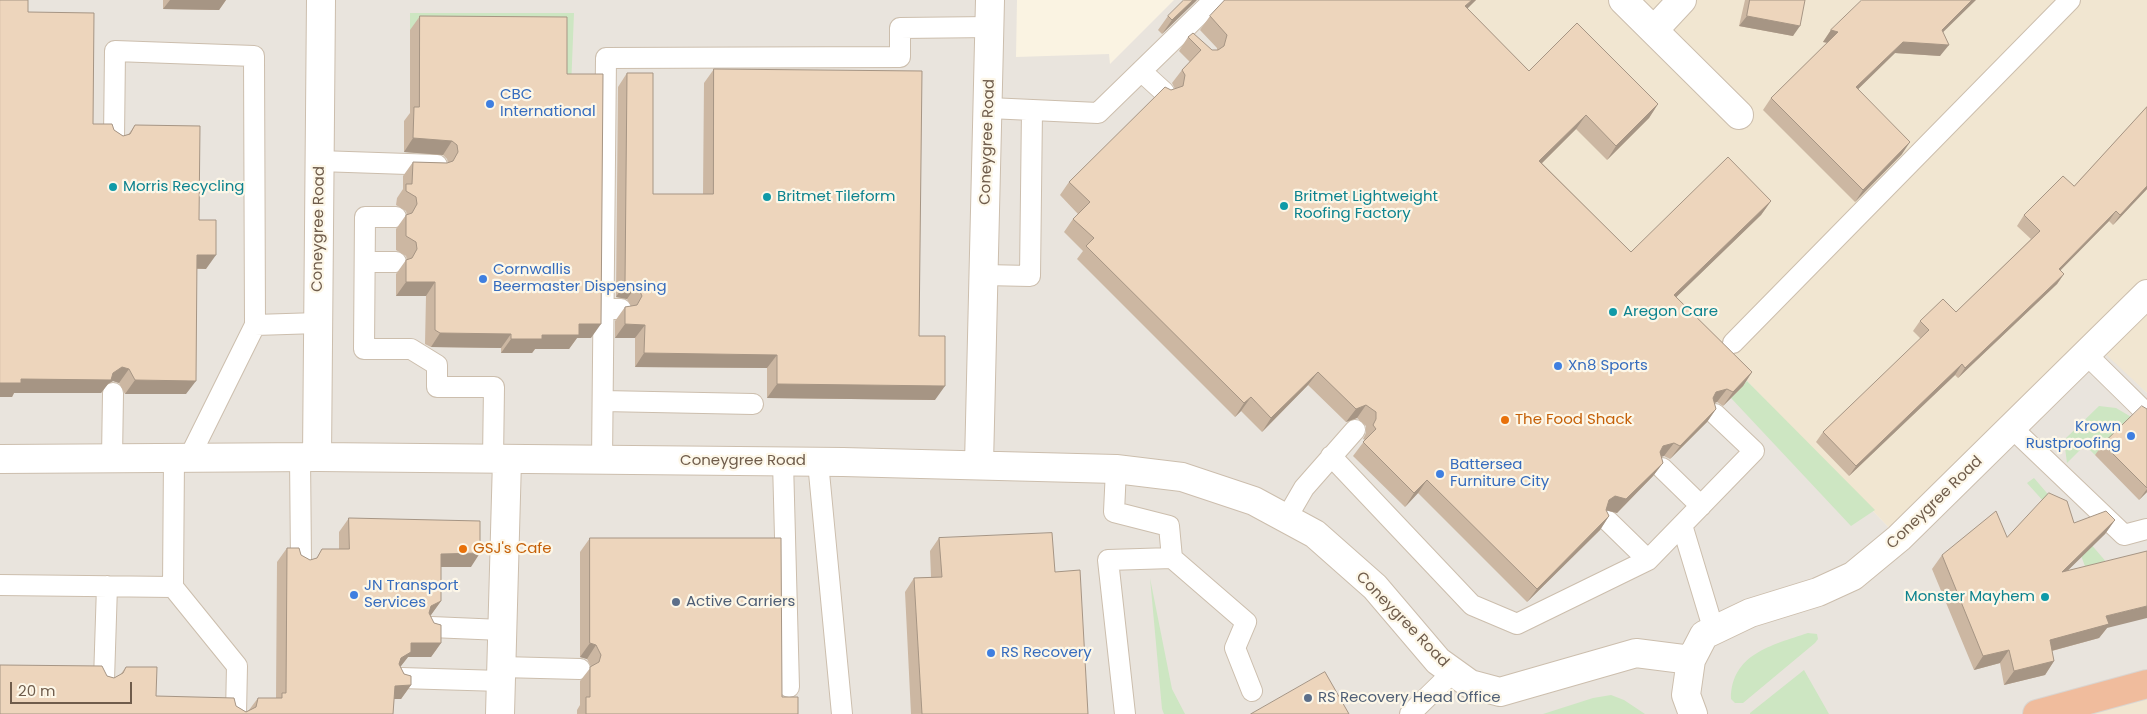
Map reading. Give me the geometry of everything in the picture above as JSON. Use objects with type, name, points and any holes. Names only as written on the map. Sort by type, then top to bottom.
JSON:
[{"type":"highway","points":[[2038,714],[2147,684]]},
{"type":"street","name":"Coneygree Road","points":[[309,457],[318,323],[321,0]]},
{"type":"street","name":"Coneygree Road","points":[[979,464],[990,0]]},
{"type":"street","points":[[1623,0],[1738,115]]},
{"type":"street","points":[[1654,30],[1682,0]]},
{"type":"street","name":"Coneygree Road","points":[[1693,714],[1686,695],[1691,660],[1704,635],[1750,613],[1818,592],[1853,576],[1899,538],[2147,294]]},
{"type":"street","name":"Coneygree Road","points":[[0,459],[309,457],[979,464],[1116,469],[1182,476],[1254,501],[1315,534],[1375,587],[1438,662],[1470,684],[1500,692],[1636,654],[1691,660]]},
{"type":"street","points":[[500,460],[502,630],[500,714]]},
{"type":"lane","points":[[988,108],[1098,113],[1142,71],[1189,36],[1214,0]]},
{"type":"lane","points":[[1733,343],[2070,0]]},
{"type":"lane","points":[[602,461],[603,401],[612,309],[606,58],[900,57],[900,28],[990,27]]},
{"type":"lane","points":[[114,138],[115,51],[254,56],[255,325],[182,458],[173,587],[237,666],[236,714]]},
{"type":"lane","points":[[1142,71],[1164,92]]},
{"type":"lane","points":[[984,275],[1030,276],[1032,110]]},
{"type":"lane","points":[[319,161],[437,165]]},
{"type":"lane","points":[[396,216],[365,216],[364,349],[411,349],[437,365],[438,387],[494,387],[500,460]]},
{"type":"lane","points":[[365,262],[396,262]]},
{"type":"lane","points":[[255,325],[318,323]]},
{"type":"lane","points":[[2087,355],[2142,409]]},
{"type":"lane","points":[[112,458],[113,393]]},
{"type":"lane","points":[[603,401],[753,404]]},
{"type":"lane","points":[[1331,456],[1472,605],[1517,624],[1648,560],[1754,451],[1716,414]]},
{"type":"lane","points":[[2012,428],[2124,536],[2147,530]]},
{"type":"lane","points":[[1286,519],[1304,488],[1355,430]]},
{"type":"lane","points":[[302,562],[309,457]]},
{"type":"lane","points":[[784,462],[789,687]]},
{"type":"lane","points":[[818,462],[842,714]]},
{"type":"lane","points":[[1662,468],[1701,506]]},
{"type":"lane","points":[[1116,469],[1114,512],[1169,526],[1172,558]]},
{"type":"lane","points":[[1608,521],[1648,560]]},
{"type":"lane","points":[[1682,525],[1714,631]]},
{"type":"lane","points":[[1125,714],[1108,560],[1172,558],[1246,622],[1235,648],[1252,691]]},
{"type":"lane","points":[[0,585],[173,587]]},
{"type":"lane","points":[[104,680],[108,586]]},
{"type":"lane","points":[[431,627],[502,630]]},
{"type":"lane","points":[[401,678],[580,669]]},
{"type":"lane","points":[[1410,714],[1453,672]]},
{"type":"shaded area","points":[[0,0],[1017,0],[1016,57],[1109,54],[1110,64],[1174,0],[1371,0],[1899,538],[2097,346],[2147,393],[2147,699],[2090,714],[0,714]]},
{"type":"shaded area","points":[[1371,0],[2147,0],[2147,393],[2130,378],[1899,538]]},
{"type":"shaded area","points":[[2147,699],[2147,714],[2090,714]]},
{"type":"green space","points":[[410,13],[574,13],[571,88],[557,88],[558,31],[410,30]]},
{"type":"green space","points":[[1747,381],[1875,510],[1851,526],[1731,398]]},
{"type":"green space","points":[[2099,406],[2116,408],[2133,418],[2095,455],[2085,445],[2067,463],[2064,440]]},
{"type":"green space","points":[[2034,478],[2114,571],[2089,577],[2073,534],[2027,483]]},
{"type":"green space","points":[[1150,578],[1172,689],[1185,714],[1164,714],[1162,709]]},
{"type":"green space","points":[[1808,633],[1817,634],[1818,639],[1815,643],[1743,703],[1735,703],[1731,699],[1733,684],[1738,671],[1746,662],[1768,647]]},
{"type":"green space","points":[[1804,670],[1829,714],[1750,714],[1750,713]]},
{"type":"green space","points":[[1611,695],[1624,700],[1645,714],[1543,714],[1593,698]]},
{"type":"building","name":"Morris Recycling","points":[[0,0],[28,0],[28,12],[94,13],[93,124],[112,124],[114,130],[123,136],[130,134],[135,125],[200,126],[199,220],[216,220],[216,255],[197,255],[196,381],[135,380],[129,369],[122,367],[113,373],[111,380],[21,379],[21,383],[0,383]]},
{"type":"building","points":[[1184,0],[1193,0],[1172,20],[1168,16]]},
{"type":"building","points":[[1225,0],[1472,0],[1465,6],[1529,71],[1577,23],[1658,104],[1616,146],[1586,115],[1539,161],[1631,252],[1728,157],[1771,201],[1674,295],[1752,372],[1733,392],[1727,389],[1716,392],[1713,398],[1716,409],[1680,446],[1674,443],[1663,446],[1660,452],[1663,463],[1626,499],[1615,496],[1609,500],[1606,510],[1609,516],[1537,589],[1427,480],[1414,493],[1363,442],[1376,429],[1373,425],[1376,419],[1376,412],[1366,405],[1356,409],[1318,372],[1271,418],[1251,397],[1244,403],[1086,246],[1094,238],[1073,219],[1090,202],[1069,182],[1165,87],[1171,90],[1183,86],[1185,75],[1182,70],[1201,50],[1188,37],[1193,33],[1212,50],[1218,50],[1224,46],[1227,35],[1210,16]]},
{"type":"building","points":[[1750,0],[1805,0],[1800,26],[1747,16]]},
{"type":"building","points":[[1862,0],[1972,0],[1942,30],[1949,45],[1903,42],[1856,87],[1910,142],[1863,190],[1771,98],[1838,32],[1831,30]]},
{"type":"building","points":[[420,16],[567,17],[567,74],[603,74],[601,324],[579,324],[579,335],[542,335],[542,339],[511,339],[511,334],[440,333],[435,330],[435,282],[406,282],[406,260],[412,258],[417,249],[416,242],[406,236],[406,215],[412,213],[417,204],[416,197],[406,191],[406,184],[412,184],[413,162],[447,163],[453,161],[458,152],[457,145],[452,141],[413,138],[414,107],[419,107]]},
{"type":"building","name":"Britmet Tileform","points":[[714,69],[922,71],[919,336],[945,336],[945,386],[777,384],[777,355],[644,353],[645,325],[625,324],[625,307],[637,305],[642,296],[637,285],[625,283],[627,73],[653,73],[653,194],[713,194]]},
{"type":"building","points":[[2147,107],[2147,186],[2120,215],[2116,211],[2059,269],[2064,274],[1965,368],[1962,364],[1856,466],[1823,432],[1929,330],[1920,321],[1943,299],[1956,312],[2040,231],[2024,215],[2063,176],[2074,186]]},
{"type":"building","name":"Krown Rustproofing","points":[[2142,406],[2147,409],[2147,488],[2103,444]]},
{"type":"building","name":"Monster Mayhem","points":[[2049,493],[2067,501],[2074,523],[2106,511],[2115,520],[2062,572],[2147,551],[2147,606],[2106,616],[2109,624],[2050,640],[2054,661],[2014,671],[2009,650],[1983,656],[1942,555],[1996,511],[2007,537]]},
{"type":"building","points":[[349,518],[480,521],[480,553],[441,554],[441,601],[431,606],[429,613],[434,623],[441,625],[441,643],[411,643],[411,652],[401,658],[399,664],[404,674],[411,676],[411,685],[395,686],[393,714],[0,714],[0,665],[102,666],[107,676],[114,678],[123,673],[126,667],[157,667],[156,696],[234,698],[236,706],[246,712],[256,707],[258,698],[282,698],[282,693],[286,693],[287,548],[299,548],[301,555],[310,560],[317,558],[322,549],[349,549]]},
{"type":"building","name":"RS Recovery","points":[[1052,533],[1055,572],[1080,570],[1088,714],[922,714],[914,578],[942,577],[939,538]]},
{"type":"building","name":"Active Carriers","points":[[590,538],[781,538],[782,697],[798,697],[798,714],[586,714],[586,697],[590,697],[590,667],[599,662],[601,655],[596,645],[590,643]]},
{"type":"building","points":[[1325,672],[1349,714],[1251,714]]},
{"type":"place","name":"CBC International","points":[[490,104]]},
{"type":"place","name":"Morris Recycling","points":[[113,187]]},
{"type":"place","name":"Britmet Tileform","points":[[767,197]]},
{"type":"place","name":"Britmet Lightweight Roofing Factory","points":[[1284,206]]},
{"type":"place","name":"Cornwallis Beermaster Dispensing","points":[[483,279]]},
{"type":"place","name":"Aregon Care","points":[[1613,312]]},
{"type":"place","name":"Xn8 Sports","points":[[1558,366]]},
{"type":"place","name":"The Food Shack","points":[[1505,420]]},
{"type":"place","name":"Krown Rustproofing","points":[[2131,436]]},
{"type":"place","name":"Battersea Furniture City","points":[[1440,474]]},
{"type":"place","name":"GSJ's Cafe","points":[[463,549]]},
{"type":"place","name":"JN Transport Services","points":[[354,595]]},
{"type":"place","name":"Monster Mayhem","points":[[2045,597]]},
{"type":"place","name":"Active Carriers","points":[[676,602]]},
{"type":"place","name":"RS Recovery","points":[[991,653]]},
{"type":"place","name":"RS Recovery Head Office","points":[[1308,698]]}]
